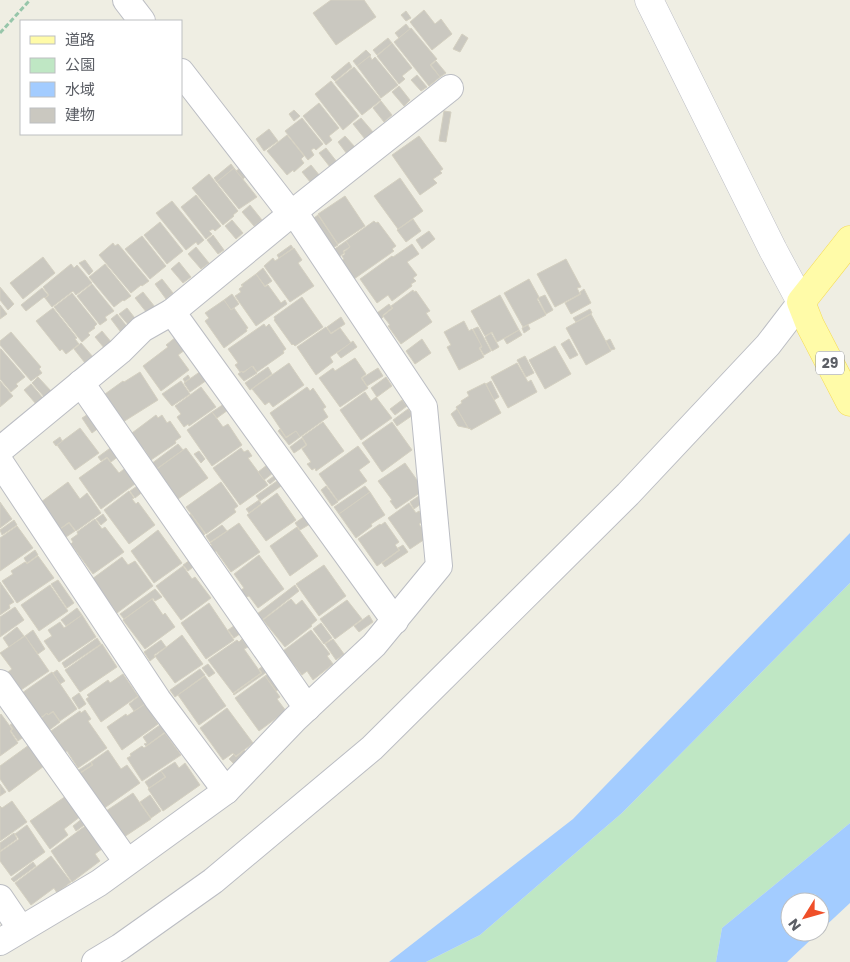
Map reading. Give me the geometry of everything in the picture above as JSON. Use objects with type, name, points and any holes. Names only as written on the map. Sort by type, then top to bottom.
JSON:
[{"type":"main road","points":[[806,314],[850,240]]},
{"type":"main road","name":"29","points":[[806,314],[850,402]]},
{"type":"street","points":[[126,0],[141,20]]},
{"type":"street","points":[[95,962],[120,947],[213,881],[372,748],[628,494],[768,345],[806,314],[649,0]]},
{"type":"street","points":[[0,898],[11,935],[99,883],[226,791],[308,708],[374,645],[439,566],[424,406],[300,221],[291,214],[182,73]]},
{"type":"street","points":[[0,450],[120,351],[142,329],[172,312],[291,214],[450,88]]},
{"type":"street","points":[[172,312],[395,621]]},
{"type":"street","points":[[81,383],[308,708]]},
{"type":"street","points":[[0,462],[158,700],[226,791]]},
{"type":"street","points":[[0,683],[127,862]]},
{"type":"path","points":[[0,34],[30,0]]},
{"type":"green space","points":[[850,583],[850,823],[722,928],[716,962],[426,962],[480,935],[622,813]]},
{"type":"water","points":[[850,533],[850,583],[622,813],[480,935],[426,962],[389,962],[573,819]]},
{"type":"water","points":[[850,823],[850,903],[830,922],[830,892],[780,892],[780,942],[808,942],[787,962],[716,962],[722,928]]},
{"type":"building","points":[[331,0],[364,0],[376,17],[336,45],[313,13]]},
{"type":"building","points":[[424,10],[435,24],[441,19],[452,34],[432,50],[410,22]]},
{"type":"building","points":[[406,11],[411,18],[406,21],[401,15]]},
{"type":"building","points":[[406,24],[410,29],[399,38],[395,33]]},
{"type":"building","points":[[411,28],[437,59],[430,65],[440,77],[429,86],[394,42]]},
{"type":"building","points":[[462,34],[468,38],[460,52],[453,49]]},
{"type":"building","points":[[388,38],[392,43],[377,55],[373,50]]},
{"type":"building","points":[[392,43],[412,68],[402,76],[405,79],[399,84],[377,56]]},
{"type":"building","points":[[366,50],[371,55],[357,66],[353,61]]},
{"type":"building","points":[[370,56],[372,60],[375,57],[398,85],[381,98],[357,66]]},
{"type":"building","points":[[436,61],[446,73],[440,77],[431,65]]},
{"type":"building","points":[[349,62],[352,67],[335,81],[331,77]]},
{"type":"building","points":[[354,67],[381,100],[362,115],[335,82]]},
{"type":"building","points":[[417,75],[427,87],[421,91],[411,80]]},
{"type":"building","points":[[331,81],[359,116],[343,130],[315,94]]},
{"type":"building","points":[[399,86],[410,100],[404,106],[392,92]]},
{"type":"building","points":[[381,101],[392,115],[384,122],[373,108]]},
{"type":"building","points":[[319,103],[339,128],[329,136],[332,140],[326,145],[303,116]]},
{"type":"building","points":[[294,110],[300,116],[294,121],[289,114]]},
{"type":"building","points":[[444,111],[451,112],[446,142],[439,141]]},
{"type":"building","points":[[302,118],[323,144],[316,150],[314,148],[311,150],[314,155],[308,160],[285,131]]},
{"type":"building","points":[[361,118],[373,132],[365,139],[353,124]]},
{"type":"building","points":[[269,129],[278,141],[264,151],[256,139]]},
{"type":"building","points":[[287,135],[304,156],[301,159],[304,163],[294,172],[293,170],[287,175],[267,151]]},
{"type":"building","points":[[345,136],[355,147],[347,154],[338,142]]},
{"type":"building","points":[[419,136],[443,169],[440,171],[442,173],[433,179],[437,183],[420,195],[392,155]]},
{"type":"building","points":[[326,148],[337,162],[330,167],[319,153]]},
{"type":"building","points":[[231,164],[234,168],[217,182],[214,178]]},
{"type":"building","points":[[311,165],[320,176],[311,183],[302,172]]},
{"type":"building","points":[[234,168],[257,197],[239,209],[217,182]]},
{"type":"building","points":[[239,169],[245,177],[243,179],[236,171]]},
{"type":"building","points":[[209,174],[238,211],[223,225],[192,188]]},
{"type":"building","points":[[400,178],[423,211],[398,229],[374,196]]},
{"type":"building","points":[[196,195],[221,226],[215,231],[213,229],[209,231],[212,234],[206,239],[181,207]]},
{"type":"building","points":[[345,196],[365,226],[338,244],[318,214]]},
{"type":"building","points":[[172,201],[204,240],[198,245],[196,242],[186,250],[156,213]]},
{"type":"building","points":[[250,205],[262,220],[254,226],[242,212]]},
{"type":"building","points":[[318,215],[338,245],[331,249],[311,220]]},
{"type":"building","points":[[413,219],[421,231],[406,242],[397,230]]},
{"type":"building","points":[[232,220],[243,233],[236,239],[225,226]]},
{"type":"building","points":[[374,221],[378,222],[396,246],[392,249],[394,251],[354,279],[341,261],[344,259],[342,256],[345,254],[344,252],[350,247],[346,241]]},
{"type":"building","points":[[160,222],[183,251],[167,264],[144,235]]},
{"type":"building","points":[[429,231],[435,239],[422,249],[416,240]]},
{"type":"building","points":[[213,235],[224,250],[218,254],[207,240]]},
{"type":"building","points":[[142,236],[166,266],[150,279],[125,249]]},
{"type":"building","points":[[346,241],[350,247],[343,251],[344,253],[338,258],[332,251]]},
{"type":"building","points":[[113,243],[115,246],[118,244],[149,281],[131,293],[99,255]]},
{"type":"building","points":[[412,244],[419,254],[407,262],[417,275],[413,278],[416,281],[392,301],[388,295],[377,303],[360,279]]},
{"type":"building","points":[[291,245],[293,248],[279,258],[277,255]]},
{"type":"building","points":[[196,247],[209,263],[201,269],[188,254]]},
{"type":"building","points":[[294,248],[302,260],[298,263],[314,286],[290,302],[264,266],[273,258],[275,261]]},
{"type":"building","points":[[43,257],[55,273],[23,299],[10,283]]},
{"type":"building","points":[[566,259],[581,287],[577,288],[580,294],[555,307],[537,274]]},
{"type":"building","points":[[85,260],[93,271],[89,275],[79,263]]},
{"type":"building","points":[[179,262],[191,277],[183,283],[171,269]]},
{"type":"building","points":[[71,264],[74,268],[77,265],[92,283],[76,295],[73,291],[52,307],[45,298],[49,295],[43,287]]},
{"type":"building","points":[[105,264],[131,296],[114,307],[89,277]]},
{"type":"building","points":[[263,268],[272,281],[265,286],[256,274]]},
{"type":"building","points":[[256,274],[265,287],[268,285],[281,303],[285,300],[287,304],[256,326],[235,296],[241,292],[239,289],[243,286],[241,285]]},
{"type":"building","points":[[162,279],[173,293],[166,299],[155,284]]},
{"type":"building","points":[[529,279],[546,315],[523,327],[504,293]]},
{"type":"building","points":[[92,284],[114,311],[105,317],[107,320],[100,325],[77,296]]},
{"type":"building","points":[[0,287],[14,304],[8,310],[0,300]]},
{"type":"building","points":[[42,288],[48,295],[26,311],[21,305]]},
{"type":"building","points":[[584,289],[591,303],[571,314],[565,303],[581,294],[580,292]]},
{"type":"building","points":[[413,290],[414,292],[416,291],[430,311],[426,313],[432,322],[401,344],[383,316],[393,308],[391,306]]},
{"type":"building","points":[[143,292],[155,307],[147,313],[135,298]]},
{"type":"building","points":[[72,293],[97,324],[88,333],[90,335],[82,342],[54,307]]},
{"type":"building","points":[[232,294],[239,304],[231,310],[224,300]]},
{"type":"building","points":[[500,295],[519,330],[497,342],[492,332],[485,336],[471,311]]},
{"type":"building","points":[[545,295],[553,310],[546,314],[538,298]]},
{"type":"building","points":[[302,297],[323,327],[295,346],[292,345],[274,320],[274,317]]},
{"type":"building","points":[[224,300],[231,310],[234,308],[248,328],[246,329],[247,331],[224,348],[205,321],[209,318],[205,313]]},
{"type":"building","points":[[389,304],[392,308],[381,319],[377,313]]},
{"type":"building","points":[[0,305],[7,314],[0,319]]},
{"type":"building","points":[[53,308],[77,338],[75,339],[79,344],[66,354],[62,349],[60,351],[36,321]]},
{"type":"building","points":[[127,308],[138,322],[131,328],[119,314]]},
{"type":"building","points":[[590,309],[592,313],[576,322],[573,318]]},
{"type":"building","points":[[117,314],[129,329],[123,335],[111,319]]},
{"type":"building","points":[[591,314],[611,351],[586,365],[566,328]]},
{"type":"building","points":[[341,317],[345,324],[331,333],[327,327]]},
{"type":"building","points":[[464,321],[469,331],[472,329],[482,346],[479,348],[484,357],[459,370],[447,347],[451,345],[444,332]]},
{"type":"building","points":[[264,324],[266,327],[269,324],[286,349],[283,351],[284,353],[257,372],[253,366],[240,372],[235,365],[238,363],[228,349]]},
{"type":"building","points":[[528,325],[530,329],[524,333],[522,328]]},
{"type":"building","points":[[326,327],[331,334],[340,328],[351,343],[330,357],[333,362],[316,375],[297,347]]},
{"type":"building","points":[[478,327],[491,351],[484,355],[473,329]]},
{"type":"building","points":[[519,330],[522,335],[507,344],[504,339]]},
{"type":"building","points":[[102,331],[112,343],[105,349],[95,337]]},
{"type":"building","points":[[11,332],[41,367],[39,369],[42,373],[31,381],[0,345],[0,341]]},
{"type":"building","points":[[491,333],[499,347],[492,351],[485,337]]},
{"type":"building","points":[[176,337],[185,350],[178,355],[189,370],[161,391],[143,366],[168,347],[166,345]]},
{"type":"building","points":[[422,339],[431,353],[415,364],[406,351]]},
{"type":"building","points":[[569,339],[578,355],[570,359],[561,344]]},
{"type":"building","points":[[610,339],[615,349],[611,350],[606,341]]},
{"type":"building","points":[[353,341],[357,347],[341,358],[337,353]]},
{"type":"building","points":[[81,343],[93,357],[85,363],[74,349]]},
{"type":"building","points":[[555,346],[571,374],[545,389],[529,360]]},
{"type":"building","points":[[0,349],[25,377],[16,384],[18,386],[11,392],[0,379]]},
{"type":"building","points":[[525,356],[534,373],[526,377],[517,360]]},
{"type":"building","points":[[355,358],[366,374],[361,378],[368,388],[340,407],[319,378],[333,368],[335,371]]},
{"type":"building","points":[[289,363],[304,385],[273,407],[269,402],[265,405],[252,389]]},
{"type":"building","points":[[517,363],[528,382],[531,380],[537,392],[508,408],[491,377]]},
{"type":"building","points":[[252,366],[257,373],[244,381],[238,374],[242,371],[243,373]]},
{"type":"building","points":[[268,367],[272,374],[250,390],[245,383]]},
{"type":"building","points":[[378,368],[383,376],[367,386],[362,378]]},
{"type":"building","points":[[201,371],[207,380],[190,392],[184,383]]},
{"type":"building","points":[[140,372],[158,400],[123,422],[105,394]]},
{"type":"building","points":[[188,375],[190,378],[185,382],[183,379]]},
{"type":"building","points":[[38,377],[52,392],[45,398],[32,383]]},
{"type":"building","points":[[386,377],[392,386],[377,397],[371,388]]},
{"type":"building","points":[[0,381],[13,396],[0,407]]},
{"type":"building","points":[[181,381],[190,394],[172,406],[162,394]]},
{"type":"building","points":[[491,381],[499,397],[494,400],[486,384]]},
{"type":"building","points":[[485,383],[501,413],[471,430],[456,407],[469,396],[467,392]]},
{"type":"building","points":[[31,384],[43,398],[36,404],[24,390]]},
{"type":"building","points":[[201,387],[216,407],[189,426],[188,424],[184,427],[177,417],[181,414],[175,406]]},
{"type":"building","points":[[307,387],[310,391],[313,388],[326,407],[323,409],[328,417],[300,437],[296,431],[286,437],[270,413]]},
{"type":"building","points":[[365,392],[371,401],[376,397],[392,418],[361,440],[340,410]]},
{"type":"building","points":[[402,400],[407,406],[395,415],[390,409]]},
{"type":"building","points":[[224,404],[228,410],[217,418],[212,412]]},
{"type":"building","points":[[408,409],[413,415],[397,426],[393,420]]},
{"type":"building","points":[[457,409],[468,428],[458,426],[451,414]]},
{"type":"building","points":[[212,412],[223,427],[228,424],[242,445],[212,466],[187,430]]},
{"type":"building","points":[[90,413],[100,427],[92,433],[82,418]]},
{"type":"building","points":[[156,415],[158,418],[162,415],[167,423],[170,421],[181,437],[175,441],[176,443],[151,460],[144,449],[142,450],[132,437],[134,436],[132,433]]},
{"type":"building","points":[[323,422],[344,451],[316,471],[315,468],[312,470],[307,464],[311,462],[302,449],[307,445],[302,437]]},
{"type":"building","points":[[392,422],[412,450],[382,472],[362,443]]},
{"type":"building","points":[[80,428],[99,453],[75,470],[57,445]]},
{"type":"building","points":[[280,429],[286,438],[296,431],[300,437],[289,445],[278,431]]},
{"type":"building","points":[[60,437],[62,441],[56,446],[53,442]]},
{"type":"building","points":[[302,438],[306,445],[294,453],[290,447]]},
{"type":"building","points":[[178,444],[183,450],[155,470],[151,464]]},
{"type":"building","points":[[113,446],[120,455],[111,462],[107,457],[101,461],[98,457]]},
{"type":"building","points":[[358,446],[370,462],[359,470],[367,481],[338,501],[319,474]]},
{"type":"building","points":[[186,448],[208,478],[178,499],[157,469]]},
{"type":"building","points":[[241,448],[244,452],[248,450],[252,456],[248,458],[268,485],[240,505],[213,468]]},
{"type":"building","points":[[199,451],[205,459],[201,463],[194,454]]},
{"type":"building","points":[[107,458],[119,473],[128,466],[139,481],[101,509],[79,478]]},
{"type":"building","points":[[405,463],[424,490],[396,509],[390,501],[392,500],[378,481]]},
{"type":"building","points":[[267,465],[273,473],[264,480],[258,472]]},
{"type":"building","points":[[274,476],[276,479],[270,484],[267,481]]},
{"type":"building","points":[[277,481],[281,486],[260,501],[256,496]]},
{"type":"building","points":[[68,482],[80,499],[87,493],[101,513],[76,531],[69,522],[60,529],[41,502]]},
{"type":"building","points":[[221,482],[238,506],[234,509],[236,512],[206,534],[186,507]]},
{"type":"building","points":[[140,484],[145,490],[135,498],[130,491]]},
{"type":"building","points":[[326,486],[338,502],[332,506],[321,490]]},
{"type":"building","points":[[365,486],[370,492],[339,514],[334,507]]},
{"type":"building","points":[[129,491],[134,498],[132,499],[136,504],[138,502],[155,525],[129,544],[104,510]]},
{"type":"building","points":[[370,492],[385,515],[371,524],[372,526],[356,538],[339,514]]},
{"type":"building","points":[[277,493],[296,520],[266,541],[247,515]]},
{"type":"building","points":[[422,494],[426,500],[414,509],[410,502]]},
{"type":"building","points":[[259,500],[261,504],[249,513],[246,509]]},
{"type":"building","points":[[0,502],[12,519],[0,528]]},
{"type":"building","points":[[409,503],[416,513],[419,511],[425,520],[419,524],[428,537],[410,549],[388,518]]},
{"type":"building","points":[[103,514],[107,520],[101,525],[96,519]]},
{"type":"building","points":[[191,514],[205,534],[203,536],[188,516]]},
{"type":"building","points":[[305,516],[310,524],[300,530],[295,523]]},
{"type":"building","points":[[95,519],[102,529],[105,527],[124,552],[93,574],[71,544],[73,542],[71,539],[78,534],[77,532]]},
{"type":"building","points":[[14,520],[17,525],[2,535],[0,530]]},
{"type":"building","points":[[385,522],[399,542],[395,545],[399,550],[377,566],[358,539]]},
{"type":"building","points":[[69,523],[75,531],[63,539],[57,531]]},
{"type":"building","points":[[239,523],[260,552],[231,572],[216,551],[214,552],[210,543]]},
{"type":"building","points":[[222,525],[227,531],[210,542],[206,536]]},
{"type":"building","points":[[17,526],[33,548],[0,571],[0,538]]},
{"type":"building","points":[[297,527],[318,556],[290,576],[270,546]]},
{"type":"building","points":[[158,530],[182,563],[154,583],[131,551]]},
{"type":"building","points":[[403,545],[408,552],[385,567],[382,563],[400,550],[398,548]]},
{"type":"building","points":[[35,550],[38,555],[27,563],[24,558]]},
{"type":"building","points":[[259,555],[284,589],[258,608],[249,596],[246,597],[241,590],[244,588],[234,574]]},
{"type":"building","points":[[38,556],[54,578],[17,603],[2,581],[13,574],[11,571],[25,562],[27,564]]},
{"type":"building","points":[[122,557],[128,565],[135,561],[153,586],[117,613],[92,579]]},
{"type":"building","points":[[193,558],[197,564],[188,571],[183,565]]},
{"type":"building","points":[[324,565],[346,596],[319,616],[296,584]]},
{"type":"building","points":[[183,566],[192,579],[195,577],[211,598],[181,620],[156,586]]},
{"type":"building","points":[[58,580],[74,603],[67,608],[51,584]]},
{"type":"building","points":[[0,582],[14,602],[9,605],[10,608],[0,615]]},
{"type":"building","points":[[50,585],[68,611],[39,631],[21,605]]},
{"type":"building","points":[[295,585],[299,591],[262,620],[257,614]]},
{"type":"building","points":[[155,589],[162,597],[155,601],[153,598],[124,619],[120,614]]},
{"type":"building","points":[[152,599],[163,615],[165,613],[175,627],[145,649],[123,620]]},
{"type":"building","points":[[291,599],[296,605],[302,600],[317,620],[285,647],[263,620]]},
{"type":"building","points":[[347,600],[362,619],[335,639],[320,619]]},
{"type":"building","points":[[209,603],[234,640],[206,659],[181,623]]},
{"type":"building","points":[[15,607],[24,620],[0,637],[0,617]]},
{"type":"building","points":[[77,608],[82,615],[66,626],[61,620]]},
{"type":"building","points":[[82,615],[96,637],[59,662],[44,641],[52,636],[48,630],[60,622],[64,628]]},
{"type":"building","points":[[369,615],[373,622],[359,632],[354,626]]},
{"type":"building","points":[[238,623],[244,631],[234,638],[228,630]]},
{"type":"building","points":[[321,623],[332,638],[324,644],[313,629]]},
{"type":"building","points":[[17,627],[24,636],[9,647],[3,638]]},
{"type":"building","points":[[33,630],[45,649],[38,654],[25,636]]},
{"type":"building","points":[[311,630],[330,654],[327,656],[333,664],[313,680],[307,671],[302,675],[283,651]]},
{"type":"building","points":[[182,635],[203,664],[175,683],[155,656]]},
{"type":"building","points":[[25,636],[49,671],[21,690],[8,672],[12,669],[0,653]]},
{"type":"building","points":[[97,638],[101,644],[65,668],[62,663]]},
{"type":"building","points":[[242,639],[248,647],[244,649],[261,673],[233,693],[208,660],[237,640],[239,642]]},
{"type":"building","points":[[333,639],[344,654],[336,660],[325,644]]},
{"type":"building","points":[[161,640],[166,647],[154,655],[155,657],[150,661],[144,652]]},
{"type":"building","points":[[102,644],[117,667],[80,692],[65,670]]},
{"type":"building","points":[[267,663],[271,669],[233,694],[262,673],[259,669]]},
{"type":"building","points":[[208,664],[215,673],[209,677],[202,668]]},
{"type":"building","points":[[200,669],[205,675],[175,697],[170,690]]},
{"type":"building","points":[[57,670],[65,681],[60,684],[53,673]]},
{"type":"building","points":[[52,672],[77,709],[60,721],[53,711],[40,718],[22,693]]},
{"type":"building","points":[[271,672],[283,687],[276,691],[265,676]]},
{"type":"building","points":[[123,674],[138,696],[101,722],[86,699],[89,697],[87,695],[108,680],[110,683]]},
{"type":"building","points":[[205,676],[226,706],[199,725],[178,695]]},
{"type":"building","points":[[265,676],[280,697],[277,699],[286,711],[259,731],[235,698]]},
{"type":"building","points":[[79,693],[86,704],[79,709],[72,698]]},
{"type":"building","points":[[139,696],[145,704],[134,711],[129,704]]},
{"type":"building","points":[[145,704],[158,724],[122,750],[107,727]]},
{"type":"building","points":[[227,708],[253,743],[236,756],[233,753],[223,760],[200,728]]},
{"type":"building","points":[[85,710],[91,719],[88,721],[107,748],[78,768],[51,731],[80,711],[81,713]]},
{"type":"building","points":[[53,712],[60,722],[48,731],[40,719],[47,713],[48,715]]},
{"type":"building","points":[[0,715],[12,729],[10,731],[18,743],[0,756]]},
{"type":"building","points":[[16,721],[26,735],[18,741],[11,731],[13,729],[10,725]]},
{"type":"building","points":[[160,725],[165,732],[146,746],[144,744],[147,743],[143,737]]},
{"type":"building","points":[[165,733],[181,755],[142,781],[127,758],[142,746],[144,748]]},
{"type":"building","points":[[29,745],[44,766],[9,792],[0,779],[0,766]]},
{"type":"building","points":[[108,750],[121,769],[127,765],[140,783],[103,809],[79,774],[93,765],[91,762]]},
{"type":"building","points":[[244,750],[246,752],[234,764],[229,759],[234,754],[236,757]]},
{"type":"building","points":[[91,762],[92,765],[78,774],[77,771]]},
{"type":"building","points":[[175,762],[179,768],[185,763],[200,785],[163,811],[148,789],[166,777],[161,771]]},
{"type":"building","points":[[161,771],[165,777],[149,788],[145,782]]},
{"type":"building","points":[[0,784],[6,792],[0,796]]},
{"type":"building","points":[[133,793],[151,819],[124,837],[106,811]]},
{"type":"building","points":[[150,795],[161,811],[151,818],[140,802]]},
{"type":"building","points":[[66,796],[81,816],[64,829],[68,835],[50,849],[30,821]]},
{"type":"building","points":[[12,801],[27,822],[0,841],[0,806],[2,808]]},
{"type":"building","points":[[83,818],[87,823],[76,831],[73,826]]},
{"type":"building","points":[[88,824],[102,849],[95,854],[100,861],[72,882],[51,851]]},
{"type":"building","points":[[27,825],[45,852],[11,876],[0,861],[0,852],[19,839],[15,834]]},
{"type":"building","points":[[14,833],[17,839],[0,851],[0,843]]},
{"type":"building","points":[[51,856],[71,882],[57,893],[54,888],[31,905],[15,883]]},
{"type":"building","points":[[33,862],[36,866],[14,882],[11,879]]}]
